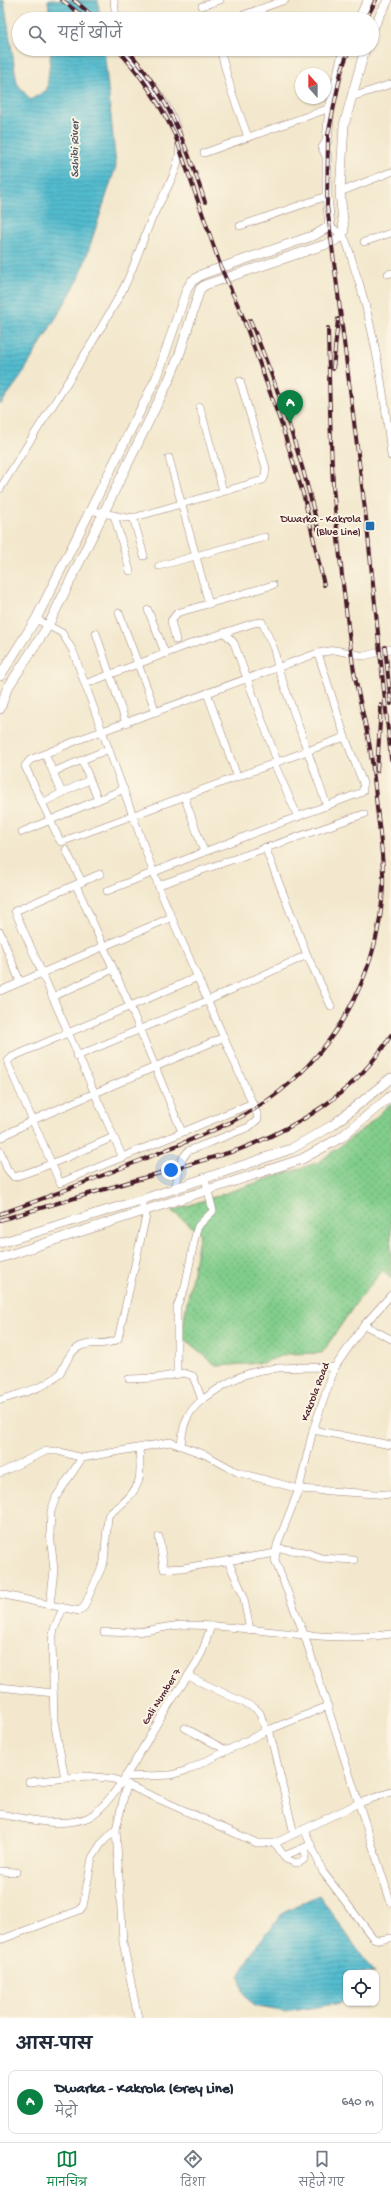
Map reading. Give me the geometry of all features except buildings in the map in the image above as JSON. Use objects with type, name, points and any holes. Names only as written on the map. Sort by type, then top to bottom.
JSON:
[{"type":"street","points":[[114,0],[115,12]]},
{"type":"street","points":[[202,6],[220,0]]},
{"type":"street","points":[[252,12],[285,0]]},
{"type":"street","points":[[362,12],[368,0]]},
{"type":"street","points":[[379,17],[388,0]]},
{"type":"street","points":[[0,489],[123,290],[141,251],[153,217],[175,171],[179,154],[177,130],[160,98],[131,56]]},
{"type":"street","points":[[222,56],[232,93],[248,137]]},
{"type":"street","points":[[342,56],[330,108],[327,141],[323,148],[327,156],[327,196],[330,226],[342,235],[347,244],[374,339],[388,420],[391,456]]},
{"type":"street","points":[[0,709],[7,689],[48,626],[168,382],[179,356],[200,288],[324,245],[336,240],[342,235],[344,231],[340,192],[344,125],[364,56]]},
{"type":"street","points":[[352,97],[391,84]]},
{"type":"street","points":[[204,153],[330,108]]},
{"type":"street","points":[[340,192],[391,172]]},
{"type":"street","points":[[240,226],[327,196]]},
{"type":"street","points":[[0,676],[36,620],[157,377],[186,289],[192,281],[203,274],[315,235],[330,226]]},
{"type":"street","points":[[364,242],[391,232]]},
{"type":"street","points":[[257,255],[261,266]]},
{"type":"street","points":[[90,510],[114,516],[133,517],[263,480],[266,468],[240,381]]},
{"type":"street","points":[[200,407],[224,491]]},
{"type":"street","points":[[169,458],[180,504],[209,604]]},
{"type":"street","points":[[114,516],[130,571]]},
{"type":"street","points":[[133,517],[144,556]]},
{"type":"street","points":[[159,566],[265,537]]},
{"type":"street","points":[[176,640],[171,620],[173,616],[273,585]]},
{"type":"street","points":[[148,610],[165,653]]},
{"type":"street","points":[[119,614],[156,712]]},
{"type":"street","points":[[36,620],[62,634],[69,641],[159,885],[258,1118],[256,1123],[194,1147],[184,1154],[175,1188]]},
{"type":"street","points":[[86,684],[165,653],[254,623],[262,622],[274,649],[278,668],[327,806]]},
{"type":"street","points":[[96,633],[126,723]]},
{"type":"street","points":[[225,634],[234,643],[276,762],[298,817]]},
{"type":"street","points":[[345,737],[133,814],[61,842],[49,820],[25,766],[30,760],[126,723],[318,654],[335,650],[364,656],[391,649]]},
{"type":"street","points":[[107,891],[154,871],[327,806],[363,790],[363,783],[345,737],[318,654]]},
{"type":"street","points":[[207,693],[238,776]]},
{"type":"street","points":[[53,772],[109,749]]},
{"type":"street","points":[[45,754],[62,793]]},
{"type":"street","points":[[82,760],[98,800]]},
{"type":"street","points":[[42,803],[89,780]]},
{"type":"street","points":[[22,832],[124,789]]},
{"type":"street","points":[[184,796],[204,852]]},
{"type":"street","points":[[159,885],[264,847],[364,814]]},
{"type":"street","points":[[264,847],[307,955],[331,1006]]},
{"type":"street","points":[[66,850],[102,946],[130,1006],[139,1031],[182,1132]]},
{"type":"street","points":[[100,874],[14,911],[123,1158]]},
{"type":"street","points":[[0,991],[172,917]]},
{"type":"street","points":[[0,932],[20,982]]},
{"type":"street","points":[[77,1056],[139,1031],[307,955]]},
{"type":"street","points":[[52,997],[113,968]]},
{"type":"street","points":[[198,977],[12,1057],[8,1061],[33,1120],[60,1183],[252,1103]]},
{"type":"street","points":[[0,1138],[33,1120],[224,1037]]},
{"type":"street","points":[[0,1243],[141,1200],[277,1155],[306,1142],[333,1125],[391,1078]]},
{"type":"street","points":[[0,1258],[286,1166],[314,1154],[340,1138],[391,1096]]},
{"type":"street","points":[[0,1151],[7,1169],[14,1177],[53,1165],[73,1154],[114,1137]]},
{"type":"street","points":[[177,1374],[177,1306],[185,1287],[198,1226],[213,1211],[205,1179]]},
{"type":"street","points":[[0,1400],[47,1383],[54,1378],[71,1353],[84,1344],[110,1343],[118,1339],[146,1216],[141,1200]]},
{"type":"street","name":"Kakrola Road","points":[[276,1550],[299,1489],[313,1430],[336,1367],[364,1325],[391,1295]]},
{"type":"street","points":[[364,1325],[391,1339]]},
{"type":"street","points":[[181,1444],[184,1420],[188,1414],[202,1400],[230,1381],[248,1374],[264,1371],[336,1367]]},
{"type":"street","points":[[129,1379],[157,1378],[177,1374],[193,1376],[202,1400]]},
{"type":"street","points":[[313,1430],[391,1445]]},
{"type":"street","points":[[0,1473],[46,1451],[58,1451],[82,1458],[164,1443],[181,1444],[237,1472],[299,1489],[391,1495]]},
{"type":"street","points":[[0,1594],[79,1611],[84,1608],[104,1562],[108,1516],[130,1497],[138,1487],[140,1479],[139,1448]]},
{"type":"street","points":[[50,1605],[54,1570],[50,1533],[51,1511],[56,1497],[82,1458]]},
{"type":"street","points":[[159,1537],[164,1569],[183,1568],[228,1561],[276,1550],[305,1552],[321,1558],[354,1560]]},
{"type":"street","points":[[276,1550],[278,1570],[304,1634],[391,1903]]},
{"type":"street","points":[[228,1561],[243,1594],[250,1630]]},
{"type":"street","points":[[63,1608],[54,1629],[52,1641],[52,1693],[54,1721],[65,1778]]},
{"type":"street","points":[[104,1632],[135,1632],[173,1625],[211,1626],[304,1634],[366,1636],[391,1634]]},
{"type":"street","name":"Gali Number 7","points":[[125,1781],[168,1705],[202,1653],[211,1626]]},
{"type":"street","points":[[188,1676],[255,1708],[260,1713],[268,1730],[294,1834]]},
{"type":"street","points":[[0,1687],[52,1693]]},
{"type":"street","points":[[29,1782],[87,1776],[125,1781],[188,1770],[268,1730],[328,1706]]},
{"type":"street","points":[[185,1728],[226,1750]]},
{"type":"street","points":[[0,1814],[44,1822],[74,1822],[88,1817],[100,1808],[125,1781]]},
{"type":"street","points":[[125,1781],[116,1829],[123,1942],[138,2018]]},
{"type":"street","points":[[125,1781],[257,1843],[275,1843],[359,1803],[391,1792]]},
{"type":"street","points":[[0,1940],[80,1910],[83,1906],[92,1858],[101,1844],[116,1829]]},
{"type":"street","points":[[304,1829],[308,1846],[327,1878],[373,1938],[379,1940],[391,1938]]},
{"type":"street","points":[[275,1843],[284,1856],[292,1862],[300,1863],[305,1857],[308,1846]]},
{"type":"street","points":[[284,1856],[308,1846]]},
{"type":"street","points":[[0,1871],[16,1872]]},
{"type":"green space","points":[[391,1103],[391,1279],[383,1270],[356,1303],[322,1353],[287,1354],[262,1363],[217,1366],[181,1336],[200,1233],[172,1211],[319,1162],[367,1126]]},
{"type":"water","name":"Sahibi River","points":[[0,0],[4,0],[17,83],[30,100],[47,90],[50,56],[105,56],[116,166],[79,279],[20,378],[0,405]]},
{"type":"water","points":[[48,0],[98,0],[99,12],[49,12]]},
{"type":"water","points":[[319,1895],[372,1970],[343,1970],[343,2002],[286,2012],[253,2006],[243,1991],[239,1976],[257,1945],[283,1913]]},
{"type":"railway","points":[[62,0],[77,12]]},
{"type":"railway","points":[[74,0],[88,12]]},
{"type":"railway","points":[[370,12],[376,0]]},
{"type":"railway","points":[[123,56],[149,90],[175,135],[222,270],[241,312],[281,423],[304,497],[324,585]]},
{"type":"railway","points":[[132,56],[153,83],[174,121],[191,161],[205,202]]},
{"type":"railway","points":[[347,56],[341,72],[328,135],[327,206],[367,526],[391,759]]},
{"type":"railway","points":[[333,369],[338,319]]},
{"type":"railway","points":[[250,320],[270,371],[297,449],[318,529]]},
{"type":"railway","points":[[0,1214],[192,1139],[237,1119],[266,1102],[301,1072],[321,1050],[339,1026],[354,1000],[365,973],[374,945],[380,916],[383,886],[382,847],[372,758],[352,662],[339,546],[332,464],[328,328]]},
{"type":"railway","points":[[385,647],[391,704]]},
{"type":"railway","points":[[377,771],[381,705]]},
{"type":"railway","points":[[0,1220],[238,1150],[261,1141],[304,1118],[344,1091],[377,1056],[391,1035]]},
{"type":"place","name":"Dwarka - Kakrola (Grey Line)","points":[[290,423]]},
{"type":"place","name":"Dwarka - Kakrola (Blue Line)","points":[[370,526]]}]
